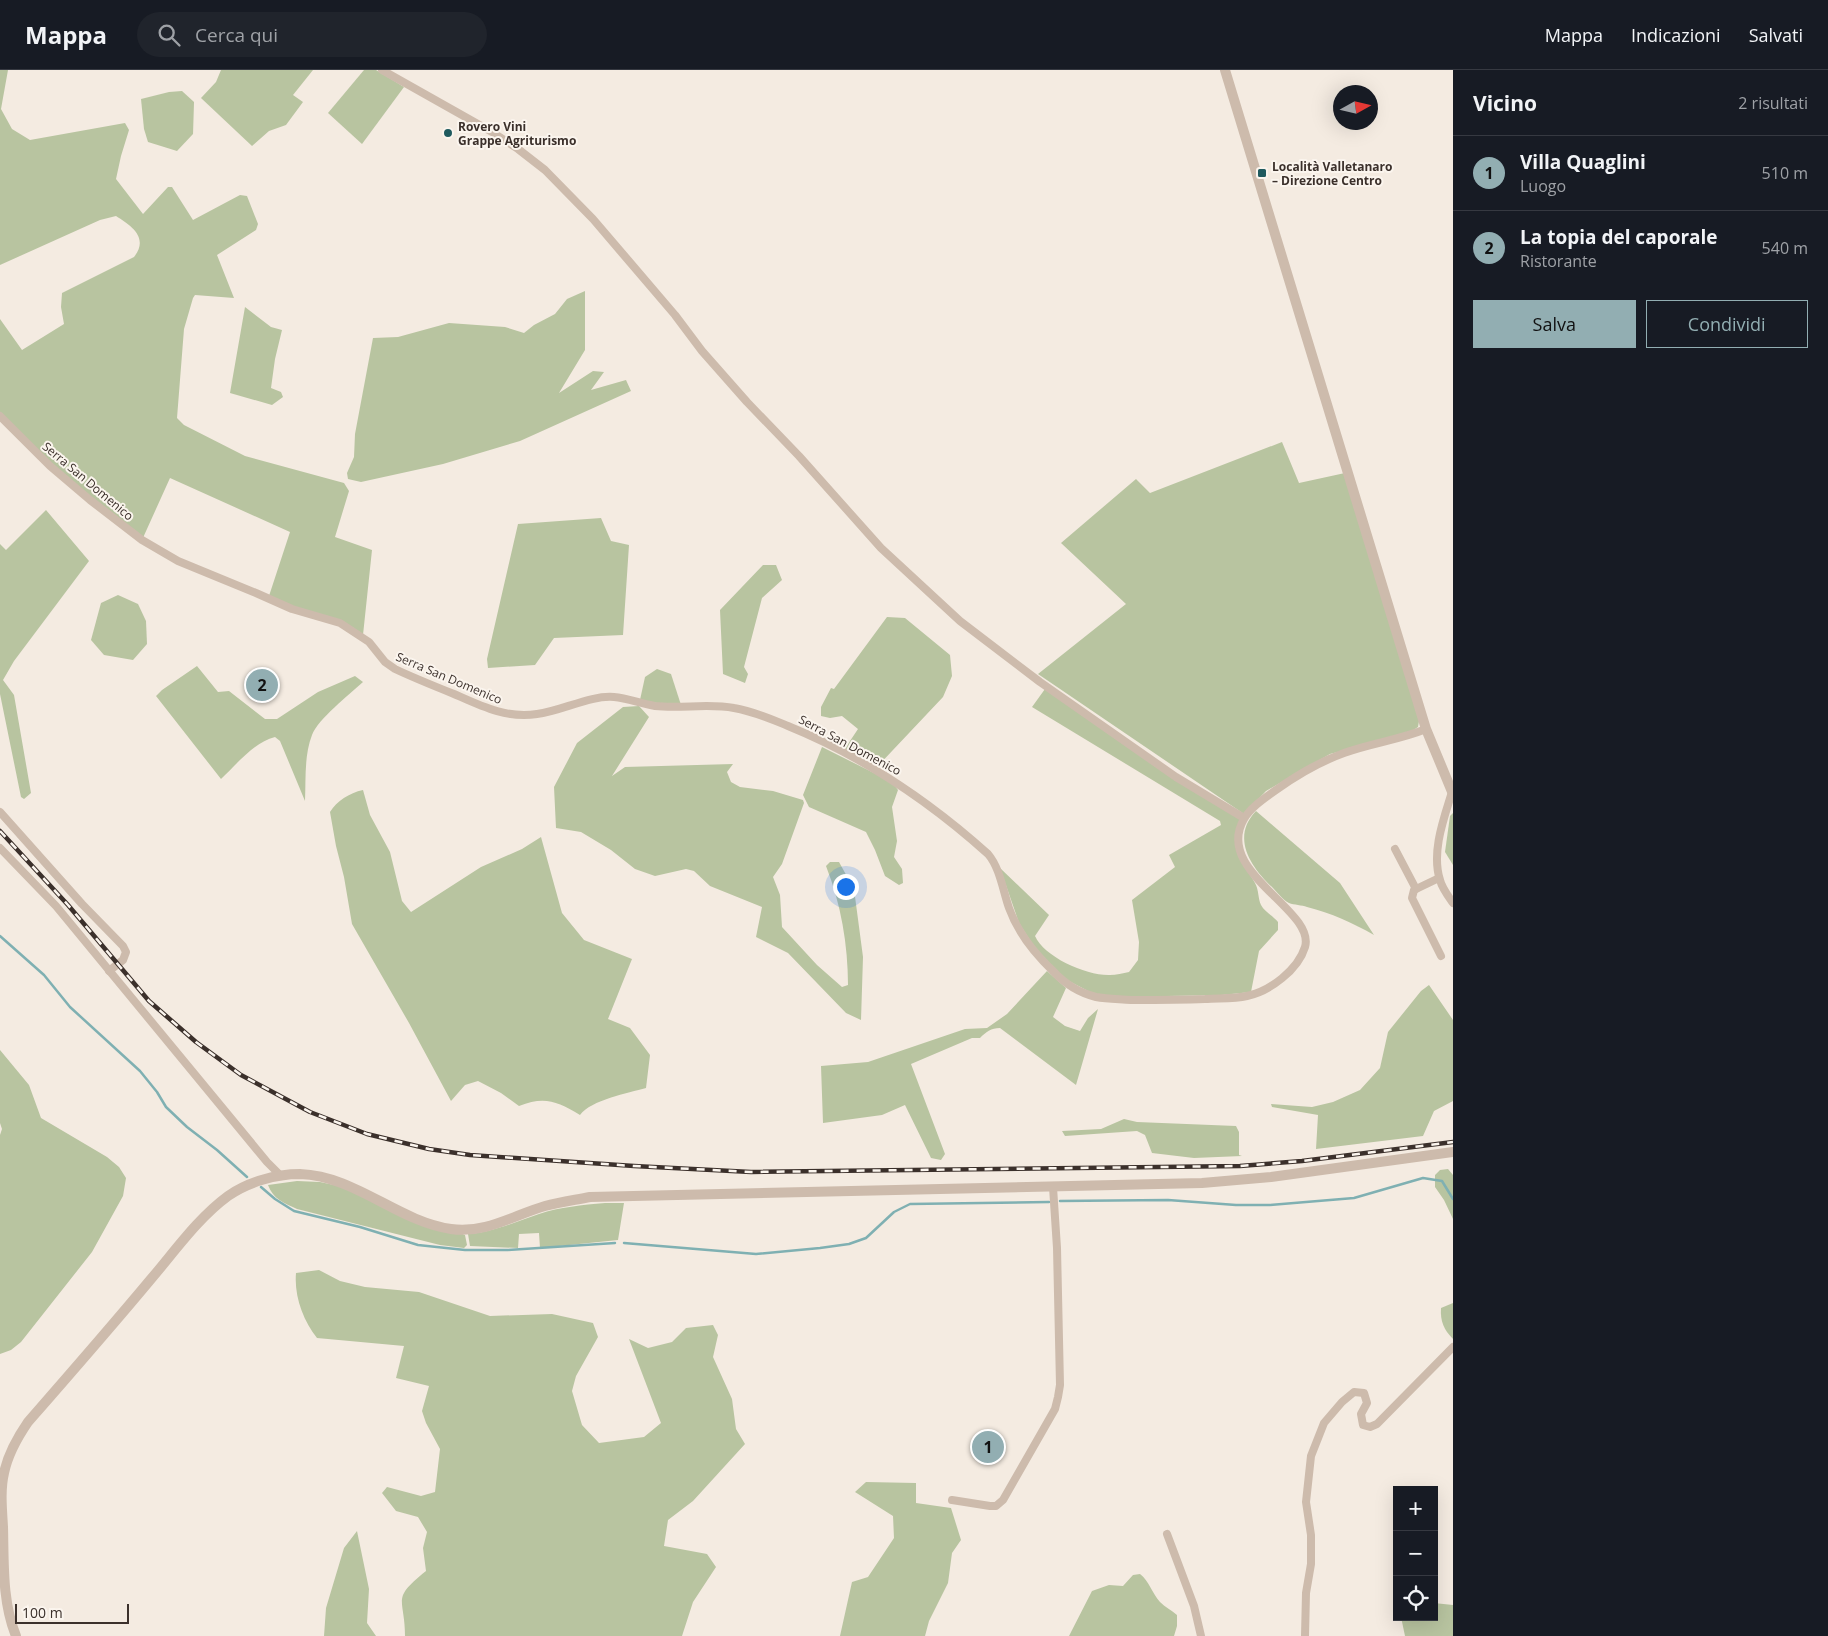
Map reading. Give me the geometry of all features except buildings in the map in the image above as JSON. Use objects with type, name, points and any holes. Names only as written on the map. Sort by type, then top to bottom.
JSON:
[{"type":"street","points":[[382,70],[492,132],[533,159],[546,170],[599,226],[675,315],[702,351],[747,402],[799,456],[881,548],[960,621],[1040,682],[1207,798],[1244,818],[1260,801],[1326,760],[1346,752],[1405,738],[1426,729]]},
{"type":"street","points":[[1225,70],[1426,729],[1453,793],[1442,824],[1438,853],[1439,878],[1453,903]]},
{"type":"street","name":"Serra San Domenico","points":[[0,416],[50,466],[142,540],[178,561],[292,610],[340,623],[369,642],[385,662],[395,669],[488,709],[509,715],[525,716],[547,713],[602,698],[614,697],[655,706],[728,707],[772,719],[811,735],[852,756],[915,794],[988,854],[995,865],[1017,927],[1026,941],[1054,972],[1079,990],[1094,996],[1110,999],[1165,1001],[1247,996],[1269,987],[1292,968],[1306,946],[1303,930],[1292,914],[1257,879],[1246,865],[1239,840],[1244,818]]},
{"type":"street","points":[[0,812],[82,904],[123,946],[126,952],[123,960],[109,971]]},
{"type":"street","points":[[0,848],[56,906],[281,1176]]},
{"type":"street","points":[[1395,849],[1416,889]]},
{"type":"street","points":[[1439,878],[1416,889],[1412,894],[1413,902],[1441,956]]},
{"type":"street","points":[[16,1636],[9,1612],[5,1581],[2,1494],[7,1461],[19,1434],[187,1236],[229,1195],[245,1186],[281,1176],[310,1175],[338,1181],[440,1227],[468,1230],[492,1225],[544,1206],[590,1197],[1237,1181],[1453,1152]]},
{"type":"street","points":[[952,1500],[996,1506],[1003,1500],[1055,1409],[1060,1385],[1057,1248],[1053,1187]]},
{"type":"street","points":[[1305,1636],[1306,1593],[1311,1554],[1311,1535],[1306,1502],[1308,1478],[1311,1456],[1324,1423],[1342,1402],[1354,1392],[1364,1393],[1367,1403],[1361,1414],[1363,1425],[1370,1427],[1377,1424],[1453,1347]]},
{"type":"street","points":[[1167,1534],[1194,1606],[1201,1636]]},
{"type":"green space","points":[[0,70],[8,70],[1,109],[12,129],[30,140],[125,123],[129,130],[116,179],[143,214],[168,187],[172,187],[193,220],[240,195],[247,196],[258,224],[256,230],[217,255],[234,298],[195,295],[193,298],[184,329],[177,418],[184,425],[245,456],[344,483],[349,491],[335,537],[372,550],[363,635],[269,596],[290,532],[170,478],[142,540],[90,500],[0,416],[0,319],[22,350],[64,324],[61,307],[62,293],[134,257],[140,244],[137,233],[133,228],[116,216],[100,220],[0,265]]},
{"type":"green space","points":[[221,70],[313,70],[293,95],[303,102],[286,125],[269,131],[252,146],[201,98],[216,82]]},
{"type":"green space","points":[[364,70],[376,70],[404,87],[362,144],[328,113]]},
{"type":"green space","points":[[182,91],[194,102],[193,134],[177,151],[148,142],[144,129],[141,99],[169,92]]},
{"type":"green space","points":[[585,291],[585,350],[559,393],[593,371],[604,372],[591,390],[626,380],[631,391],[520,441],[443,464],[361,482],[348,479],[347,473],[354,457],[355,434],[373,338],[398,337],[449,323],[505,327],[524,333],[534,325],[555,314],[567,299]]},
{"type":"green space","points":[[245,307],[271,327],[282,330],[271,388],[281,392],[283,397],[272,405],[230,393]]},
{"type":"green space","points":[[1282,442],[1299,483],[1345,473],[1419,721],[1418,727],[1409,733],[1330,754],[1266,791],[1244,814],[1038,674],[1126,604],[1061,543],[1136,479],[1150,493]]},
{"type":"green space","points":[[46,510],[89,561],[14,661],[3,680],[14,695],[31,793],[24,799],[21,797],[0,694],[0,544],[6,550]]},
{"type":"green space","points":[[601,518],[611,541],[629,545],[623,635],[554,638],[535,665],[488,668],[487,659],[518,524]]},
{"type":"green space","points":[[763,565],[776,565],[782,580],[762,598],[744,667],[748,674],[745,683],[723,674],[720,610]]},
{"type":"green space","points":[[118,595],[138,604],[146,621],[147,644],[133,660],[104,655],[91,640],[101,603]]},
{"type":"green space","points":[[887,617],[905,618],[950,655],[952,676],[943,697],[876,768],[844,750],[858,729],[842,716],[830,718],[821,716],[821,707],[831,688],[834,689]]},
{"type":"green space","points":[[197,666],[218,692],[229,691],[265,719],[277,719],[318,692],[355,676],[363,682],[327,715],[312,735],[307,759],[305,801],[280,741],[275,737],[253,749],[221,779],[156,696]]},
{"type":"green space","points":[[657,669],[671,674],[681,705],[640,700],[645,677]]},
{"type":"green space","points":[[1045,689],[1241,819],[1236,839],[1238,853],[1256,886],[1261,905],[1278,922],[1278,930],[1259,951],[1251,992],[1222,995],[1114,997],[1092,993],[1065,979],[1035,948],[1019,923],[1000,868],[1049,915],[1035,936],[1047,951],[1067,964],[1079,969],[1101,974],[1120,974],[1129,972],[1138,960],[1139,942],[1132,900],[1175,867],[1169,855],[1221,825],[1220,821],[1032,707]]},
{"type":"green space","points":[[639,706],[649,717],[612,776],[625,767],[733,764],[727,772],[731,782],[740,787],[773,791],[803,800],[804,803],[782,864],[773,877],[780,895],[782,927],[817,965],[842,987],[848,985],[843,925],[836,895],[826,866],[830,862],[839,862],[854,889],[863,957],[861,1020],[846,1013],[788,953],[756,937],[762,907],[710,886],[694,871],[686,869],[655,876],[635,869],[611,850],[581,832],[556,828],[554,787],[577,743],[623,707]]},
{"type":"green space","points":[[822,747],[892,782],[898,790],[892,807],[897,841],[894,857],[902,869],[903,883],[899,885],[885,876],[866,832],[809,807],[803,795]]},
{"type":"green space","points":[[363,790],[370,815],[390,852],[402,901],[411,912],[481,867],[522,849],[541,837],[562,913],[584,940],[632,959],[608,1019],[630,1028],[650,1055],[646,1088],[601,1101],[592,1105],[580,1115],[557,1103],[536,1101],[519,1106],[501,1093],[478,1081],[465,1085],[451,1101],[352,924],[330,812],[344,798]]},
{"type":"green space","points":[[1256,811],[1340,883],[1374,935],[1333,915],[1289,903],[1280,896],[1257,870],[1246,851],[1245,831]]},
{"type":"green space","points":[[1453,813],[1453,865],[1445,852],[1450,816]]},
{"type":"green space","points":[[1047,971],[1066,988],[1053,1017],[1065,1026],[1080,1031],[1088,1018],[1098,1009],[1076,1085],[1000,1028],[997,1028],[980,1038],[972,1038],[911,1064],[945,1154],[941,1160],[931,1158],[905,1105],[882,1115],[823,1123],[821,1066],[868,1062],[965,1029],[987,1028],[1007,1014]]},
{"type":"green space","points":[[1429,985],[1453,1020],[1453,1101],[1434,1111],[1423,1136],[1316,1149],[1318,1115],[1272,1107],[1271,1104],[1312,1107],[1333,1102],[1360,1090],[1380,1068],[1388,1032],[1421,991]]},
{"type":"green space","points":[[0,1050],[29,1085],[41,1118],[107,1157],[119,1167],[126,1178],[123,1196],[92,1252],[21,1342],[11,1350],[0,1354],[0,1135],[2,1129],[0,1123]]},
{"type":"green space","points":[[1124,1119],[1137,1122],[1236,1126],[1239,1132],[1239,1155],[1242,1156],[1194,1158],[1152,1153],[1145,1135],[1137,1131],[1065,1136],[1062,1131],[1101,1129]]},
{"type":"green space","points":[[1448,1169],[1453,1175],[1453,1219],[1435,1187],[1435,1175],[1440,1170]]},
{"type":"green space","points":[[297,1181],[320,1182],[339,1186],[465,1235],[467,1245],[464,1248],[440,1245],[297,1209],[276,1197],[268,1185]]},
{"type":"green space","points":[[605,1203],[624,1203],[618,1240],[540,1248],[539,1233],[519,1234],[518,1248],[470,1246],[468,1234],[495,1229],[555,1210]]},
{"type":"green space","points":[[319,1270],[340,1281],[365,1287],[419,1292],[490,1316],[552,1314],[593,1323],[598,1337],[576,1376],[572,1391],[582,1425],[599,1443],[644,1437],[661,1423],[629,1339],[648,1348],[672,1342],[686,1328],[713,1325],[718,1335],[713,1357],[732,1399],[736,1429],[745,1444],[693,1501],[668,1520],[664,1546],[707,1554],[716,1567],[693,1602],[682,1636],[405,1636],[402,1600],[408,1588],[426,1571],[423,1548],[427,1532],[418,1517],[396,1511],[382,1493],[387,1487],[421,1496],[435,1492],[440,1449],[426,1423],[422,1411],[429,1386],[396,1378],[404,1346],[317,1338],[300,1307],[296,1290],[296,1273]]},
{"type":"green space","points":[[1453,1303],[1453,1339],[1443,1325],[1441,1308]]},
{"type":"green space","points":[[866,1482],[916,1483],[916,1503],[951,1508],[961,1540],[952,1553],[948,1583],[929,1621],[925,1636],[840,1636],[852,1582],[868,1577],[894,1538],[893,1516],[855,1492]]},
{"type":"green space","points":[[357,1531],[369,1589],[367,1623],[376,1636],[324,1636],[326,1608],[344,1548]]},
{"type":"green space","points":[[1140,1574],[1160,1602],[1177,1615],[1177,1626],[1174,1636],[1069,1636],[1092,1591],[1109,1585],[1123,1586],[1133,1575]]},
{"type":"green space","points":[[1438,1603],[1453,1605],[1453,1636],[1405,1636],[1402,1621],[1438,1621]]},
{"type":"waterway","points":[[0,936],[44,975],[70,1007],[140,1071],[166,1107],[247,1177]]},
{"type":"waterway","points":[[1060,1201],[1168,1200],[1236,1205],[1270,1205],[1354,1198],[1423,1178],[1442,1181],[1453,1199]]},
{"type":"waterway","points":[[261,1187],[294,1211],[360,1227],[418,1245],[465,1250],[508,1250],[615,1243]]},
{"type":"waterway","points":[[624,1243],[756,1254],[820,1248],[849,1244],[866,1238],[894,1212],[910,1204],[1049,1202]]},
{"type":"railway","points":[[0,831],[68,905],[149,1001],[196,1042],[241,1075],[310,1112],[367,1134],[429,1149],[470,1155],[751,1172],[1240,1166],[1302,1161],[1453,1142]]},
{"type":"place","name":"Rovero Vini Grappe Agriturismo","points":[[448,133]]},
{"type":"place","name":"Località Valletanaro – Direzione Centro","points":[[1262,173]]},
{"type":"place","name":"La topia del caporale","points":[[262,685]]},
{"type":"place","name":"Villa Quaglini","points":[[988,1447]]}]
